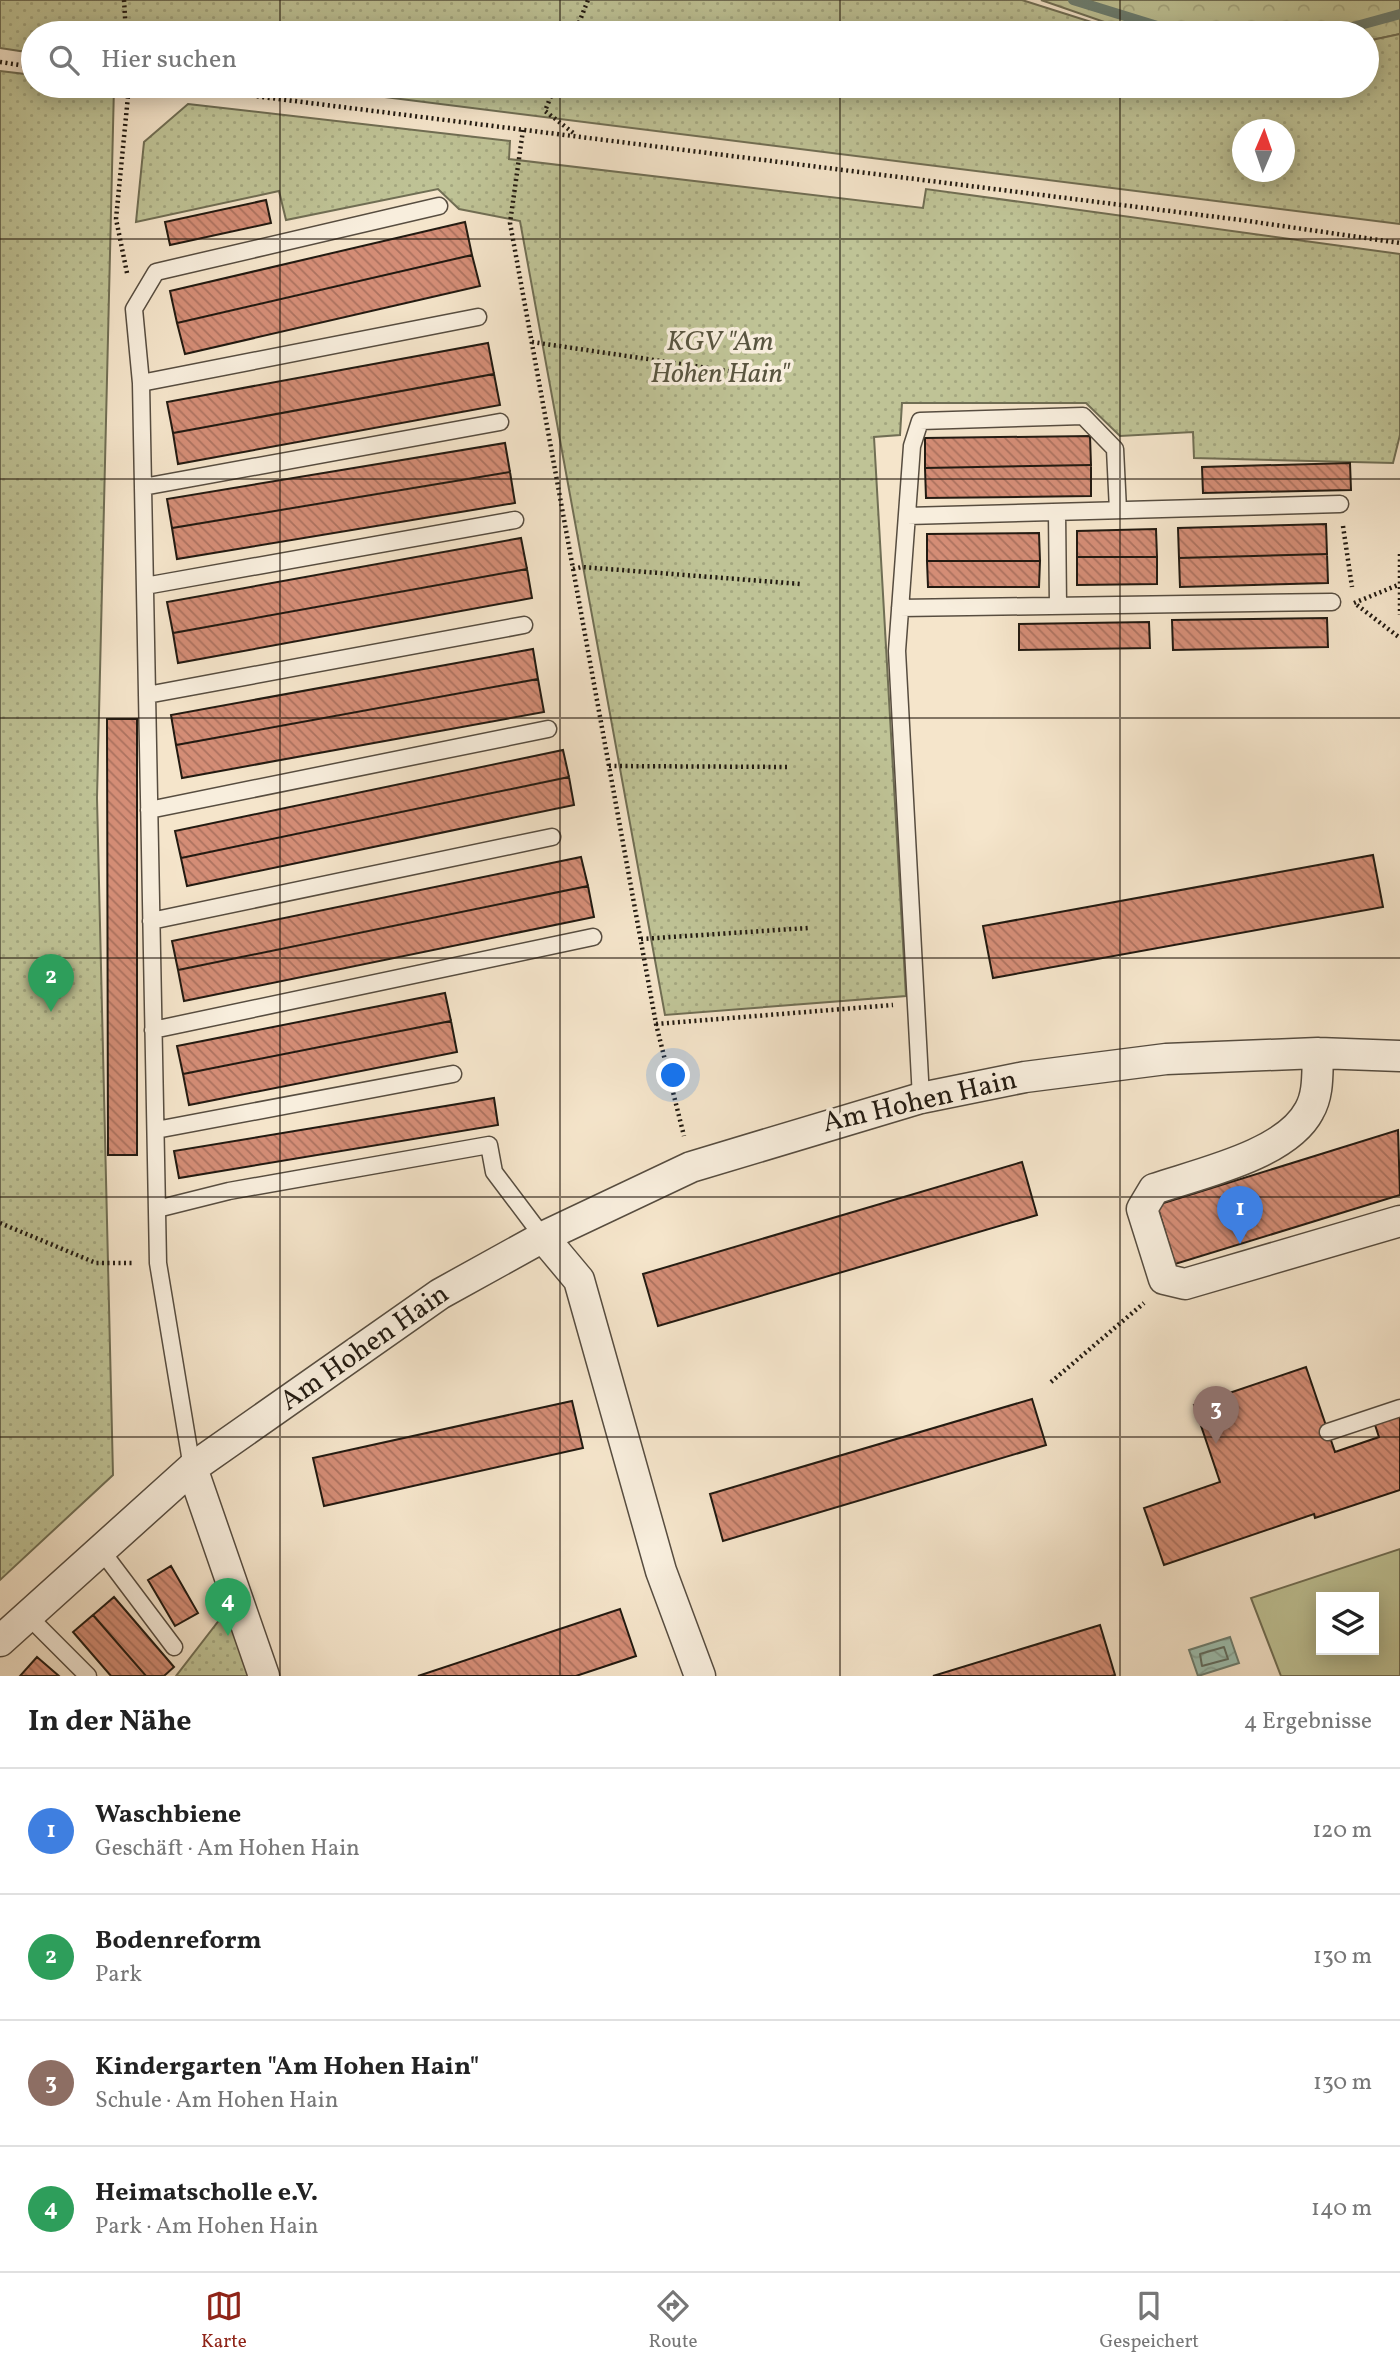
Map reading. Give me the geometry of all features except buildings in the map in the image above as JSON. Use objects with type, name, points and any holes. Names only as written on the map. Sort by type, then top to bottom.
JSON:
[{"type":"street","name":"Am Hohen Hain","points":[[0,1641],[192,1468],[440,1294],[543,1237],[691,1167],[921,1098],[1011,1079],[1166,1059],[1318,1054],[1400,1056]]},
{"type":"street","points":[[1318,1054],[1316,1094],[1298,1127],[1258,1153],[1154,1189],[1143,1209],[1164,1279],[1185,1284],[1400,1221]]},
{"type":"street","points":[[543,1237],[579,1280],[661,1572],[699,1676]]},
{"type":"street","points":[[192,1468],[264,1676]]},
{"type":"lane","points":[[192,1468],[158,1262],[141,383],[134,309],[156,272],[439,206]]},
{"type":"lane","points":[[141,383],[478,317]]},
{"type":"lane","points":[[921,1098],[897,650],[912,446],[920,421],[1083,416],[1115,449],[1118,510]]},
{"type":"lane","points":[[143,488],[500,422]]},
{"type":"lane","points":[[907,516],[1340,505]]},
{"type":"lane","points":[[1057,512],[1058,606]]},
{"type":"lane","points":[[145,586],[515,520]]},
{"type":"lane","points":[[900,608],[1332,602]]},
{"type":"lane","points":[[147,695],[524,625]]},
{"type":"lane","points":[[149,810],[548,729]]},
{"type":"lane","points":[[151,921],[552,837]]},
{"type":"lane","points":[[153,1030],[593,937]]},
{"type":"lane","points":[[156,1130],[453,1074]]},
{"type":"lane","points":[[157,1209],[229,1191],[489,1145],[494,1172],[543,1237]]},
{"type":"lane","points":[[1328,1432],[1400,1408]]},
{"type":"lane","points":[[102,1550],[174,1647]]},
{"type":"lane","points":[[28,1616],[88,1676]]},
{"type":"path","points":[[124,0],[125,21]]},
{"type":"path","points":[[580,21],[588,0]]},
{"type":"path","points":[[0,62],[21,65]]},
{"type":"path","points":[[128,98],[116,219],[134,309]]},
{"type":"path","points":[[270,98],[1400,243]]},
{"type":"path","points":[[550,98],[545,111],[578,136]]},
{"type":"path","points":[[523,130],[510,223],[656,1024],[691,1167]]},
{"type":"path","points":[[532,342],[783,379]]},
{"type":"path","points":[[1340,505],[1355,603],[1400,638]]},
{"type":"path","points":[[1400,554],[1400,615]]},
{"type":"path","points":[[573,569],[582,567],[801,584]]},
{"type":"path","points":[[1332,602],[1355,603],[1398,585]]},
{"type":"path","points":[[609,766],[789,767]]},
{"type":"path","points":[[641,939],[808,928]]},
{"type":"path","points":[[656,1024],[914,1003]]},
{"type":"path","points":[[0,1223],[96,1263],[158,1262]]},
{"type":"path","points":[[1051,1382],[1157,1292],[1185,1284]]},
{"type":"green space","points":[[0,0],[1022,0],[1088,21],[21,21],[21,51],[0,48]]},
{"type":"green space","points":[[1041,0],[1400,0],[1400,34],[1379,38],[1379,21],[1101,21]]},
{"type":"green space","points":[[1400,34],[1400,224],[393,98],[1379,98],[1379,38]]},
{"type":"green space","points":[[0,71],[21,74],[21,98],[114,98],[97,798],[113,1475],[0,1580]]},
{"type":"green space","name":"KGV \"Am Hohen Hain\"","points":[[188,104],[510,141],[509,159],[923,208],[926,189],[1400,254],[1400,435],[1393,463],[1194,458],[1193,432],[1120,436],[1086,403],[902,403],[900,435],[874,437],[906,996],[665,1015],[520,221],[459,209],[438,189],[286,220],[279,191],[136,222],[144,142]]},
{"type":"green space","points":[[1400,1549],[1400,1676],[1281,1676],[1251,1598]]},
{"type":"green space","points":[[237,1597],[264,1676],[176,1676]]},
{"type":"water","points":[[1230,1637],[1239,1663],[1198,1676],[1189,1650]]},
{"type":"waterway","points":[[1073,0],[1141,21]]},
{"type":"waterway","points":[[1375,21],[1400,14]]},
{"type":"place","name":"Bodenreform","points":[[51,1012]]},
{"type":"place","name":"Waschbiene","points":[[1240,1244]]},
{"type":"place","name":"Kindergarten \"Am Hohen Hain\"","points":[[1216,1444]]},
{"type":"place","name":"Heimatscholle e.V.","points":[[228,1636]]}]
